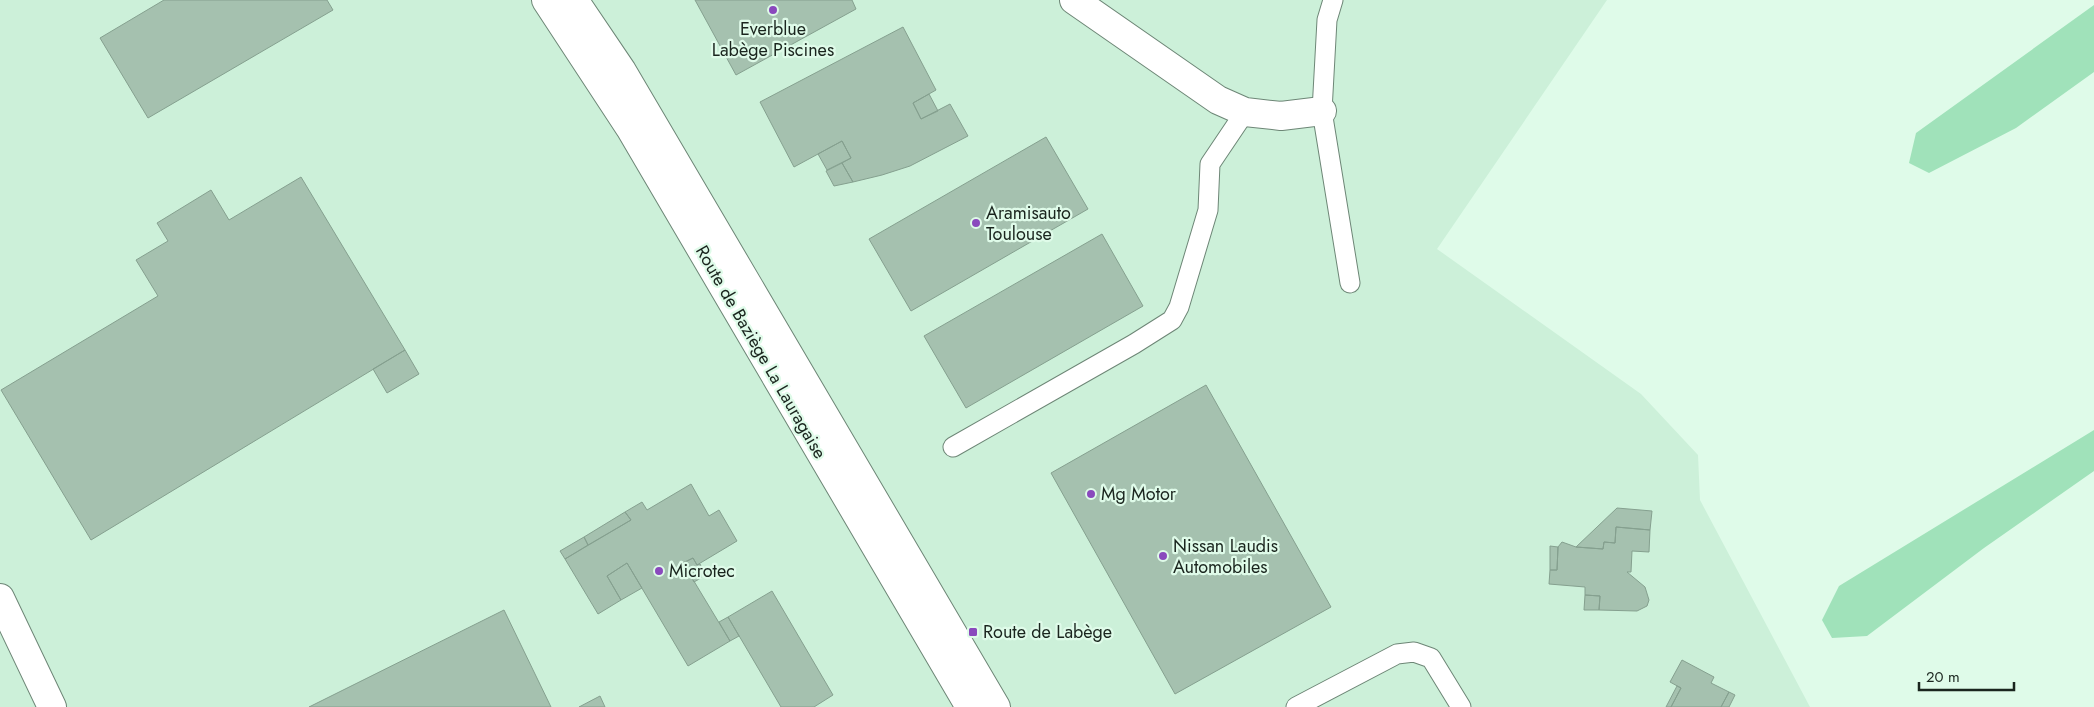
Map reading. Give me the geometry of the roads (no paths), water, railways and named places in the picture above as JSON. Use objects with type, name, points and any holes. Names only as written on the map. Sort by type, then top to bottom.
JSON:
[{"type":"main road","name":"Route de Baziège La Lauragaise","points":[[546,0],[630,128],[970,707]]},
{"type":"main road","name":"Route de Baziège La Lauragaise","points":[[574,0],[622,71],[996,707]]},
{"type":"main road","points":[[1074,0],[1218,100],[1245,112],[1281,116],[1322,111]]},
{"type":"main road","points":[[0,598],[52,707]]},
{"type":"lane","points":[[1334,0],[1327,20],[1322,111],[1350,284]]},
{"type":"lane","points":[[953,447],[1134,344],[1172,320],[1179,307],[1208,210],[1210,164],[1245,112]]},
{"type":"lane","points":[[1296,707],[1397,654],[1414,652],[1431,658],[1462,707]]},
{"type":"place","name":"Everblue Labège Piscines","points":[[773,10]]},
{"type":"place","name":"Aramisauto Toulouse","points":[[976,223]]},
{"type":"place","name":"Mg Motor","points":[[1091,494]]},
{"type":"place","name":"Nissan Laudis Automobiles","points":[[1163,556]]},
{"type":"place","name":"Microtec","points":[[659,571]]},
{"type":"place","name":"Route de Labège","points":[[973,632]]}]
